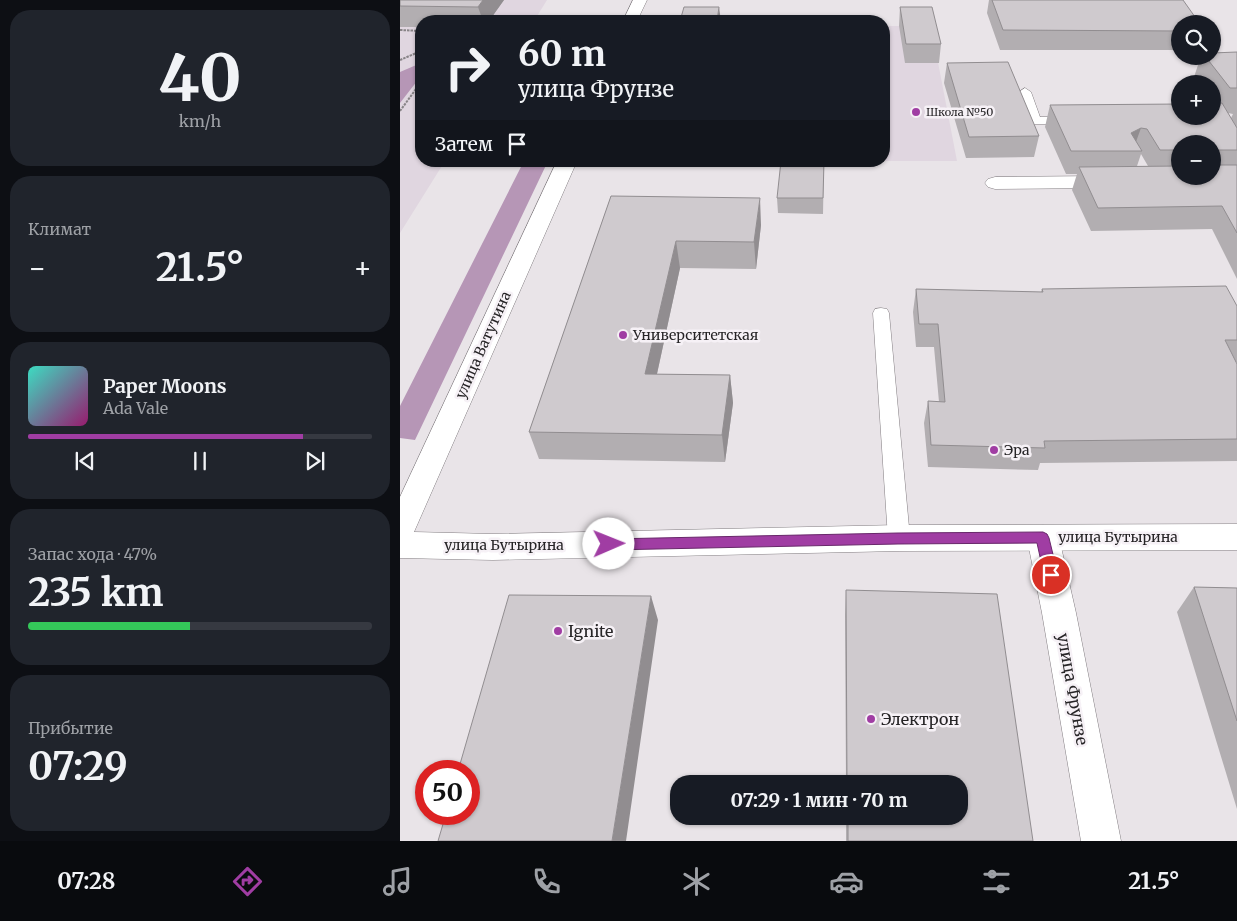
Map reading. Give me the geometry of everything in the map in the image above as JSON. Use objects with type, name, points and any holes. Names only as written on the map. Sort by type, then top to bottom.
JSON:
[{"type":"main road","points":[[633,15],[640,0]]},
{"type":"main road","name":"улица Ватутина","points":[[400,530],[564,167]]},
{"type":"main road","points":[[995,183],[1128,181]]},
{"type":"main road","name":"улица Бутырина","points":[[400,545],[503,547],[898,538],[1237,537]]},
{"type":"main road","name":"улица Фрунзе","points":[[1043,538],[1059,613],[1101,841]]},
{"type":"lane","points":[[1025,92],[1035,120],[1084,120]]},
{"type":"lane","points":[[880,313],[898,538]]},
{"type":"path","points":[[400,30],[415,31]]},
{"type":"path","points":[[400,60],[415,54]]},
{"type":"path","points":[[400,111],[415,90]]},
{"type":"shaded area","points":[[400,0],[547,0],[538,15],[415,15],[415,167],[441,167],[400,233]]},
{"type":"shaded area","name":"Школа №50","points":[[890,26],[931,26],[957,161],[890,161]]},
{"type":"shaded area","points":[[415,66],[415,84],[400,103],[400,72]]},
{"type":"shaded area","points":[[521,167],[545,167],[415,440],[400,438],[400,406]]},
{"type":"building","points":[[400,0],[483,0],[478,7],[400,6]]},
{"type":"building","points":[[992,0],[1183,0],[1194,15],[1171,15],[1171,31],[1003,30]]},
{"type":"building","points":[[684,7],[719,7],[718,15],[682,15]]},
{"type":"building","points":[[900,7],[932,7],[941,44],[906,44]]},
{"type":"building","points":[[1237,52],[1237,88],[1230,88],[1212,65],[1221,65],[1221,53]]},
{"type":"building","points":[[1008,62],[1039,136],[969,137],[947,63]]},
{"type":"building","points":[[1221,103],[1237,128],[1237,150],[1221,150],[1221,135],[1171,135],[1171,150],[1160,150],[1147,129],[1141,128],[1131,133],[1142,151],[1071,151],[1050,105],[1171,104],[1171,125],[1221,125]]},
{"type":"building","points":[[1221,165],[1237,165],[1237,233],[1222,206],[1098,208],[1079,167],[1171,166],[1171,185],[1221,185]]},
{"type":"building","points":[[780,167],[824,167],[823,198],[777,198]]},
{"type":"building","name":"Университетская","points":[[611,196],[760,198],[754,242],[676,241],[645,374],[730,375],[722,435],[529,432]]},
{"type":"building","points":[[1226,286],[1237,306],[1237,340],[1225,340],[1237,364],[1237,439],[1044,441],[1045,448],[931,445],[928,401],[945,402],[938,324],[919,324],[916,289],[1043,292],[1042,289]]},
{"type":"building","points":[[1194,587],[1237,588],[1237,721]]},
{"type":"building","points":[[846,590],[997,594],[1033,841],[848,841],[848,825],[968,825],[968,775],[847,775]]},
{"type":"building","points":[[509,595],[651,596],[612,841],[438,841],[443,825],[480,825],[480,760],[461,760]]},
{"type":"place","name":"Школа №50","points":[[916,112]]},
{"type":"place","name":"Университетская","points":[[623,335]]},
{"type":"place","name":"Эра","points":[[994,450]]},
{"type":"place","name":"Ignite","points":[[558,631]]},
{"type":"place","name":"Электрон","points":[[871,719]]},
{"type":"route","points":[[609,544],[898,538],[1043,538],[1051,575]]}]
